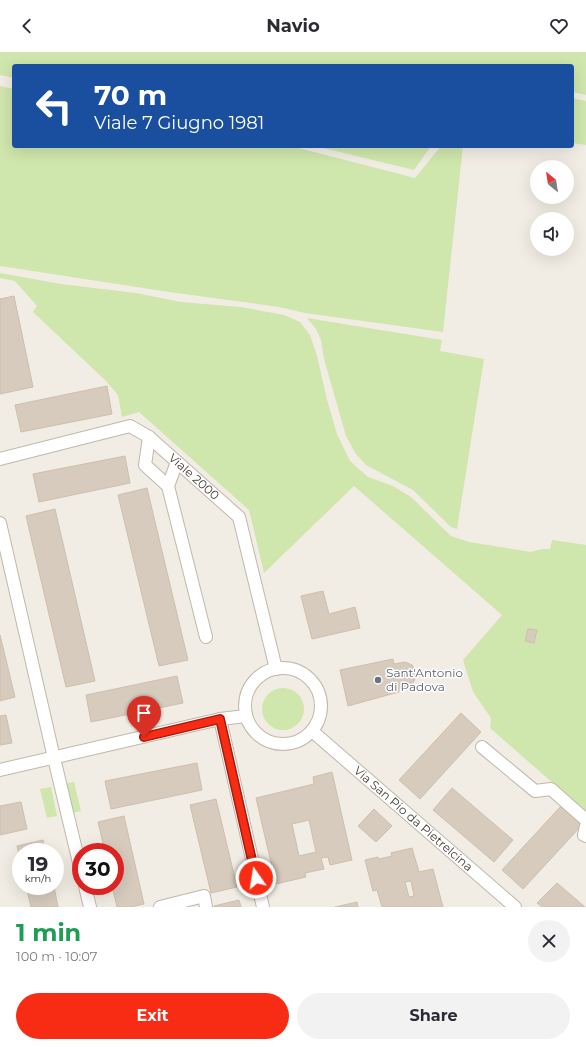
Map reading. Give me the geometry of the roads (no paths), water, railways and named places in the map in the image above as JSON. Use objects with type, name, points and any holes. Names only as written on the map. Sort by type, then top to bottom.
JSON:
[{"type":"street","name":"Viale 2000","points":[[0,459],[130,426],[149,437],[239,517],[276,669]]},
{"type":"street","points":[[149,437],[145,465],[168,486],[206,637]]},
{"type":"street","points":[[168,486],[177,462]]},
{"type":"street","points":[[0,523],[74,843]]},
{"type":"street","points":[[284,668],[304,674],[312,681],[318,690],[321,701],[321,712],[318,722],[312,731],[305,737],[289,744],[271,742],[262,738],[250,725],[246,716],[245,704],[247,694],[252,685],[258,678],[267,672],[276,669],[284,668]]},
{"type":"street","points":[[0,770],[220,719],[246,716]]},
{"type":"street","points":[[220,719],[262,907]]},
{"type":"street","name":"Via San Pio da Pietrelcina","points":[[312,731],[507,904]]},
{"type":"street","points":[[482,747],[535,791],[551,789],[586,820]]},
{"type":"street","points":[[586,826],[584,835],[586,836]]},
{"type":"street","points":[[87,895],[90,907]]},
{"type":"street","points":[[160,907],[204,896],[206,907]]},
{"type":"place","name":"Sant'Antonio di Padova","points":[[378,680]]}]
